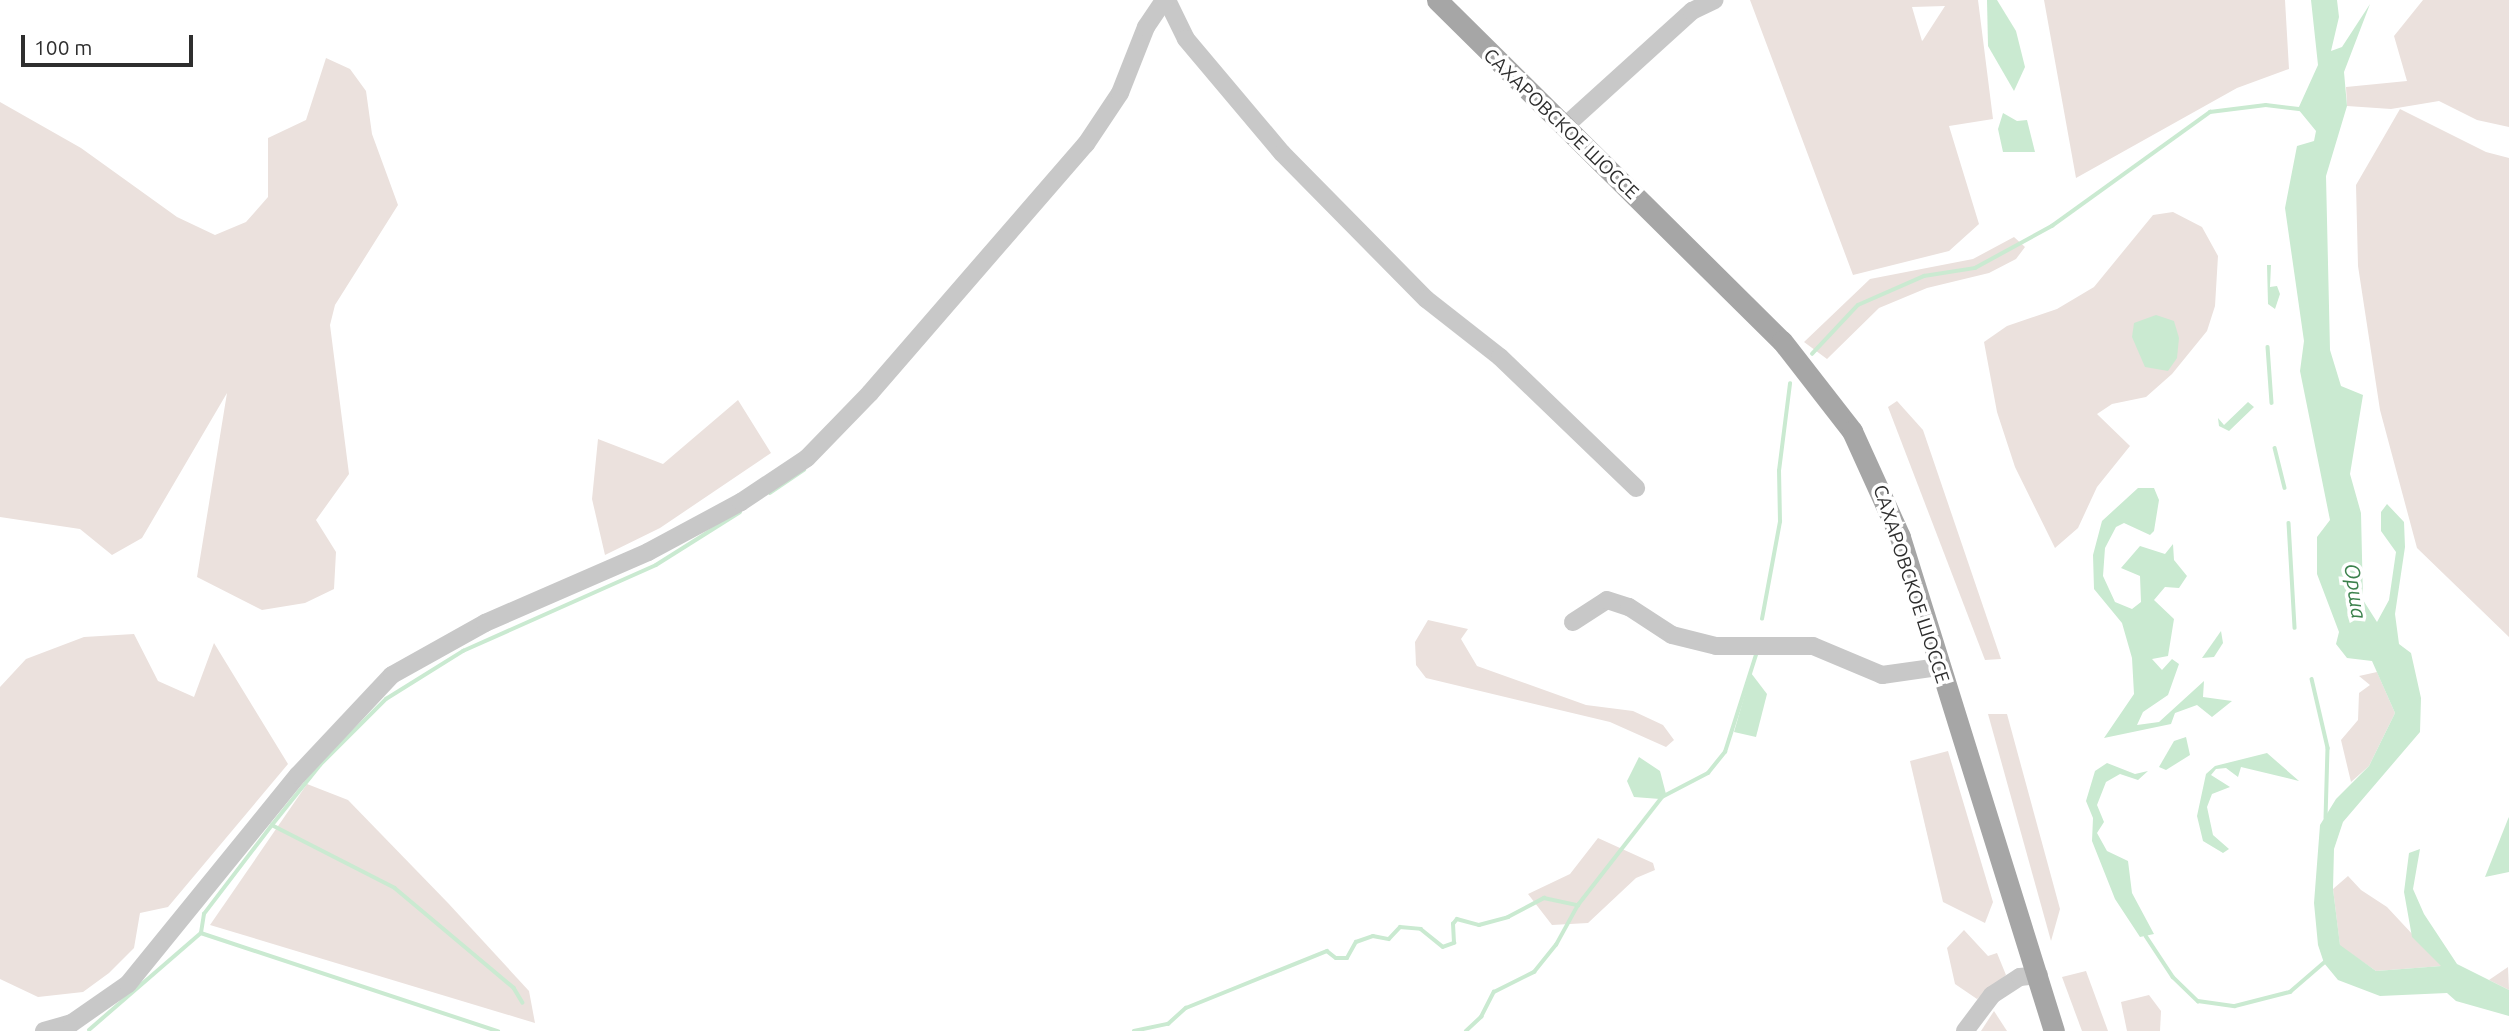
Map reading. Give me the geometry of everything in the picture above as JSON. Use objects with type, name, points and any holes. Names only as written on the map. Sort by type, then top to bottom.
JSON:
[{"type":"main road","name":"САХАРОВСКОЕ ШОССЕ","points":[[1437,0],[1771,329],[1830,398],[1886,501],[2039,975],[2054,1031]]},
{"type":"street","points":[[44,1031],[72,1023],[128,985],[298,775],[393,675],[485,623],[648,552],[741,502],[807,457],[870,393],[1086,144],[1120,93],[1146,27],[1165,0],[1186,39],[1282,153],[1426,299],[1500,358],[1636,488]]},
{"type":"street","points":[[1564,127],[1692,11],[1715,0]]},
{"type":"street","points":[[1573,622],[1607,600],[1629,607],[1672,635],[1716,646],[1761,643],[1813,646],[1882,674],[1939,667]]},
{"type":"street","points":[[1965,1031],[1992,995],[2020,977],[2039,975]]},
{"type":"shaded area","points":[[1750,0],[1978,0],[1993,119],[1949,126],[1979,224],[1949,251],[1853,275]],"holes":[[[1945,6],[1922,41],[1912,7]]]},
{"type":"shaded area","points":[[2044,0],[2285,0],[2289,69],[2237,88],[2076,178]]},
{"type":"shaded area","points":[[2423,0],[2509,0],[2509,127],[2477,120],[2439,101],[2391,109],[2347,106],[2346,87],[2407,81],[2394,36]]},
{"type":"shaded area","points":[[326,58],[350,69],[366,91],[372,134],[398,205],[335,305],[330,325],[349,474],[316,520],[336,552],[334,589],[305,603],[262,610],[197,577],[227,393],[142,538],[112,555],[80,529],[0,517],[0,102],[81,148],[177,217],[215,235],[246,222],[268,197],[268,138],[306,120]]},
{"type":"shaded area","points":[[2400,109],[2486,152],[2509,158],[2509,637],[2417,548],[2380,410],[2358,266],[2356,185]]},
{"type":"shaded area","points":[[2173,212],[2202,227],[2218,256],[2215,306],[2207,331],[2172,374],[2146,397],[2112,404],[2097,414],[2130,446],[2097,487],[2078,528],[2055,548],[2015,467],[1997,412],[1984,342],[2007,326],[2057,309],[2094,287],[2153,215]]},
{"type":"shaded area","points":[[2014,237],[2025,247],[2016,259],[1989,273],[1927,288],[1879,308],[1827,359],[1804,342],[1870,279],[1973,259]]},
{"type":"shaded area","points":[[738,400],[771,453],[660,528],[605,555],[592,499],[598,439],[663,464]]},
{"type":"shaded area","points":[[1897,401],[1923,430],[2001,659],[1985,660],[1888,407]]},
{"type":"shaded area","points":[[1428,620],[1468,629],[1461,639],[1477,666],[1586,705],[1633,711],[1663,725],[1674,740],[1666,747],[1610,722],[1426,678],[1416,665],[1415,642]]},
{"type":"shaded area","points":[[134,634],[158,681],[194,697],[214,643],[288,764],[168,907],[140,913],[134,948],[109,973],[83,992],[38,997],[0,979],[0,687],[26,659],[84,637]]},
{"type":"shaded area","points":[[2377,672],[2395,713],[2369,766],[2351,782],[2341,740],[2358,720],[2359,693],[2370,685],[2359,676]]},
{"type":"shaded area","points":[[1988,714],[2007,714],[2060,909],[2051,941]]},
{"type":"shaded area","points":[[1948,751],[1993,902],[1985,923],[1943,902],[1910,761]]},
{"type":"shaded area","points":[[307,784],[348,800],[448,903],[529,991],[535,1023],[210,925]]},
{"type":"shaded area","points":[[1598,838],[1653,863],[1655,870],[1636,878],[1588,923],[1552,925],[1528,894],[1570,874]]},
{"type":"shaded area","points":[[2348,876],[2361,890],[2387,907],[2442,966],[2376,971],[2340,946],[2333,889]]},
{"type":"shaded area","points":[[1964,930],[1988,956],[1997,953],[2006,975],[1977,999],[1955,984],[1947,948]]},
{"type":"shaded area","points":[[2508,967],[2509,990],[2489,980]]},
{"type":"shaded area","points":[[2086,971],[2108,1031],[2082,1031],[2062,977]]},
{"type":"shaded area","points":[[2149,995],[2161,1011],[2160,1031],[2127,1031],[2121,1002]]},
{"type":"shaded area","points":[[1994,1011],[2007,1031],[1981,1031]]},
{"type":"water","points":[[1987,0],[1997,0],[2016,31],[2025,67],[2014,91],[1988,46]]},
{"type":"water","name":"Орша","points":[[2311,0],[2337,0],[2339,17],[2331,51],[2342,47],[2370,4],[2344,72],[2347,106],[2326,176],[2330,350],[2341,386],[2363,395],[2350,474],[2361,513],[2363,600],[2377,622],[2389,600],[2396,552],[2381,531],[2381,512],[2387,504],[2404,522],[2405,547],[2395,614],[2399,644],[2411,653],[2421,698],[2420,732],[2343,822],[2334,849],[2333,889],[2340,945],[2376,971],[2441,966],[2412,937],[2404,892],[2409,853],[2420,849],[2413,889],[2424,914],[2457,964],[2509,990],[2509,1016],[2456,1001],[2447,993],[2380,996],[2338,980],[2324,963],[2318,945],[2314,903],[2320,825],[2336,799],[2369,766],[2395,713],[2372,661],[2347,658],[2336,644],[2339,632],[2317,574],[2317,537],[2330,520],[2300,371],[2304,341],[2285,208],[2297,146],[2314,141],[2316,131],[2298,109],[2318,65]]},
{"type":"water","points":[[2003,113],[2017,121],[2027,120],[2035,152],[2003,152],[1998,129]]},
{"type":"water","points":[[2267,265],[2271,265],[2270,287],[2277,286],[2280,294],[2275,309],[2268,304]]},
{"type":"water","points":[[2156,315],[2174,321],[2179,338],[2177,358],[2168,371],[2145,367],[2132,337],[2134,323]]},
{"type":"water","points":[[2248,402],[2254,407],[2229,431],[2219,426],[2218,418],[2224,425]]},
{"type":"water","points":[[2138,488],[2154,488],[2159,500],[2154,531],[2150,535],[2124,523],[2116,527],[2105,548],[2103,576],[2115,602],[2132,609],[2141,602],[2140,576],[2121,568],[2140,546],[2165,554],[2173,544],[2174,560],[2187,576],[2179,588],[2165,587],[2154,600],[2174,619],[2168,656],[2152,659],[2162,670],[2172,659],[2179,664],[2168,695],[2143,712],[2137,725],[2159,722],[2204,681],[2203,697],[2232,701],[2212,717],[2197,705],[2175,713],[2171,724],[2104,738],[2134,694],[2132,658],[2122,623],[2094,589],[2093,555],[2102,521]]},
{"type":"water","points":[[2221,631],[2223,643],[2214,657],[2202,658]]},
{"type":"water","points":[[1751,673],[1767,694],[1756,737],[1734,732]]},
{"type":"water","points":[[2186,737],[2190,755],[2166,770],[2159,767],[2174,741]]},
{"type":"water","points":[[2267,753],[2299,781],[2241,767],[2238,777],[2226,768],[2216,769],[2211,775],[2230,787],[2212,794],[2207,807],[2213,835],[2229,849],[2223,853],[2203,841],[2197,816],[2206,774],[2215,766]]},
{"type":"water","points":[[1639,757],[1660,771],[1666,794],[1660,799],[1634,797],[1627,781]]},
{"type":"water","points":[[2107,763],[2135,774],[2148,771],[2138,780],[2120,774],[2106,782],[2097,805],[2104,822],[2097,833],[2107,851],[2128,861],[2132,893],[2154,934],[2140,937],[2115,899],[2092,841],[2093,818],[2086,801],[2095,771]]},
{"type":"water","points":[[2509,817],[2509,872],[2485,877],[2508,819]]},
{"type":"waterway","points":[[1812,354],[1858,305],[1924,276],[1975,268],[2052,226],[2210,112],[2266,105],[2301,109]]},
{"type":"waterway","points":[[2268,347],[2272,403]]},
{"type":"waterway","points":[[1762,619],[1780,522],[1779,471],[1790,384]]},
{"type":"waterway","points":[[2275,448],[2285,488]]},
{"type":"waterway","points":[[770,493],[804,470]]},
{"type":"waterway","points":[[89,1030],[201,933],[204,914],[272,825],[320,765],[386,699],[463,651],[656,565],[740,512]]},
{"type":"waterway","points":[[2289,523],[2295,628]]},
{"type":"waterway","points":[[1134,1031],[1168,1024],[1186,1008],[1327,951],[1336,958],[1347,958],[1356,942],[1373,936],[1389,939],[1400,927],[1421,929],[1443,947],[1454,943],[1453,924],[1457,919],[1479,925],[1508,917],[1544,898],[1578,905],[1662,797],[1708,773],[1725,752],[1757,652]]},
{"type":"waterway","points":[[2312,679],[2328,748],[2326,818]]},
{"type":"waterway","points":[[272,825],[395,888],[514,988],[523,1003]]},
{"type":"waterway","points":[[1466,1031],[1481,1017],[1494,992],[1534,972],[1556,945],[1578,905]]},
{"type":"waterway","points":[[201,933],[498,1031]]},
{"type":"waterway","points":[[2146,936],[2173,977],[2198,1001],[2235,1006],[2290,992],[2326,961]]}]
